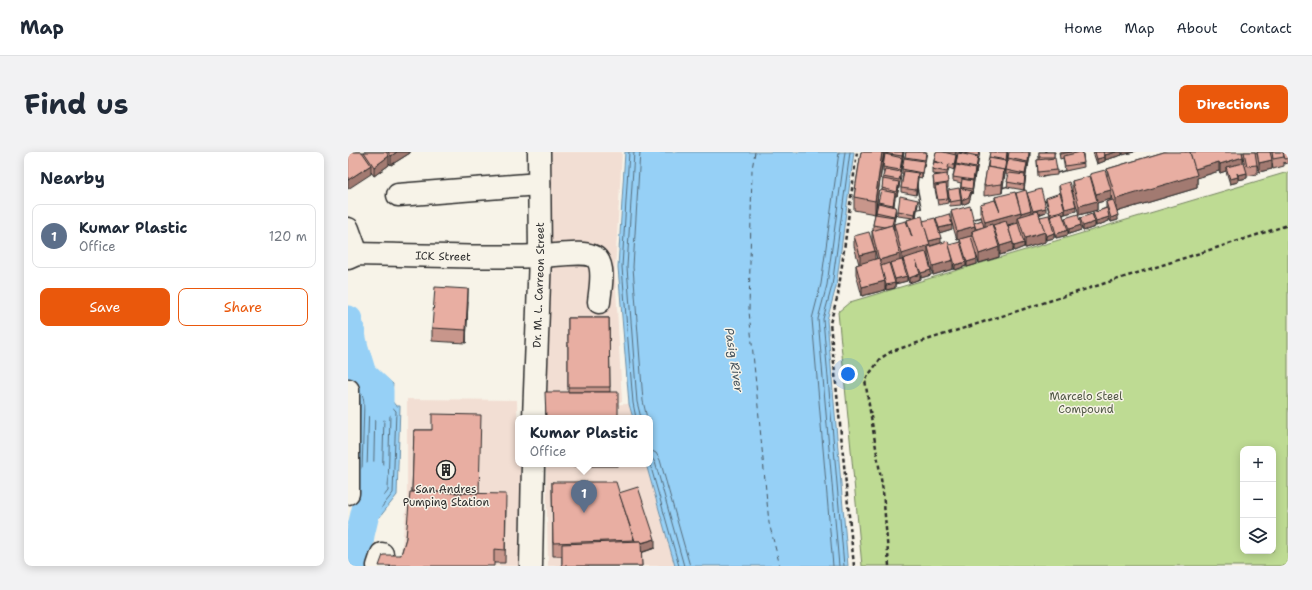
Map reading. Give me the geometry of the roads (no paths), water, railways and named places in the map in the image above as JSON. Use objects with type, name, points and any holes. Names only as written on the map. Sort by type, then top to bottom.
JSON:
[{"type":"street","name":"Dr. M. L. Carreon Street","points":[[534,415],[540,256],[539,152]]},
{"type":"street","points":[[931,152],[927,177],[935,217]]},
{"type":"street","points":[[978,206],[984,152]]},
{"type":"street","points":[[1029,193],[1034,152]]},
{"type":"street","points":[[1087,152],[1089,176]]},
{"type":"street","points":[[899,226],[1089,176],[1141,156],[1174,152]]},
{"type":"street","points":[[398,195],[539,184]]},
{"type":"street","points":[[348,229],[352,256]]},
{"type":"street","name":"ICK Street","points":[[352,256],[540,256],[574,254],[592,256],[597,259],[601,267],[599,302]]},
{"type":"street","points":[[348,390],[348,493]]},
{"type":"street","points":[[531,566],[533,467]]},
{"type":"water","name":"Pasig River","points":[[625,152],[854,152],[836,287],[827,320],[848,566],[675,566],[647,467],[653,467],[653,415],[632,415],[629,404],[618,267]]},
{"type":"water","points":[[370,372],[373,377],[385,377],[393,384],[391,400],[396,406],[400,406],[397,495],[379,518],[353,510],[357,505],[359,478],[360,402],[354,376]]},
{"type":"waterway","points":[[348,320],[354,348],[362,374],[379,390],[379,406]]},
{"type":"waterway","points":[[353,566],[358,555],[360,535],[374,476]]},
{"type":"place","name":"San Andres Pumping Station","points":[[446,470]]},
{"type":"place","name":"Kumar Plastic","points":[[584,513]]},
{"type":"park label","name":"Marcelo Steel Compound","points":[[1086,402]]}]
